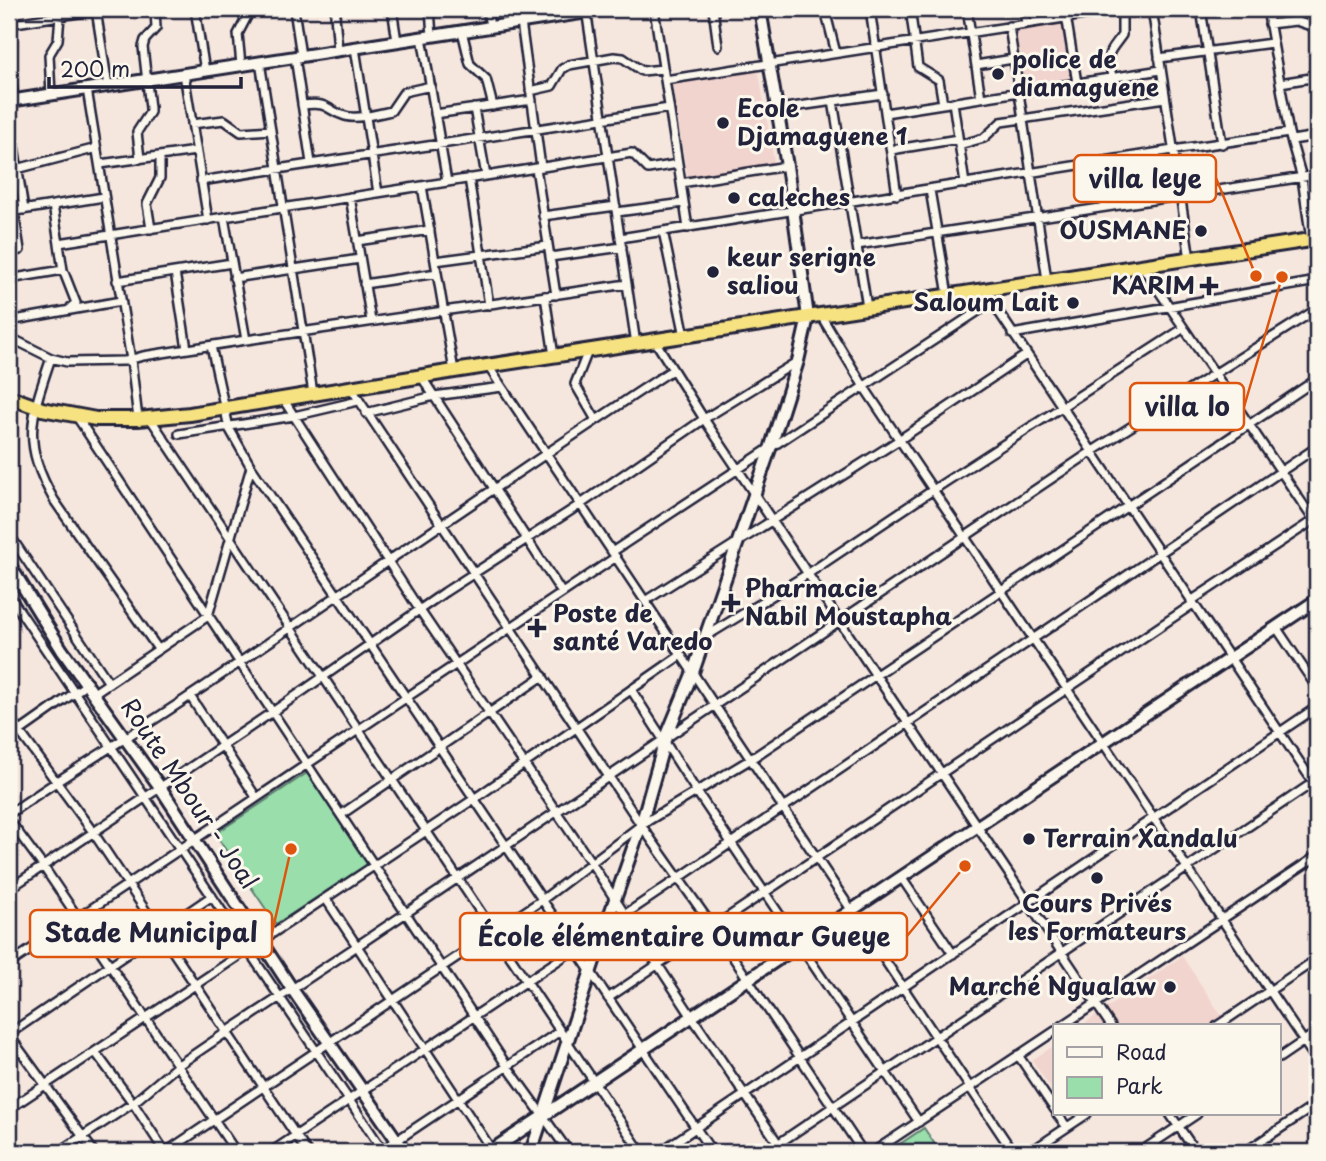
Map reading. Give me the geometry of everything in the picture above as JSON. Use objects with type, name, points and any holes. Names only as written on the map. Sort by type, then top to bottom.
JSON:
[{"type":"highway","points":[[9,397],[34,407],[77,416],[144,419],[1314,239]]},
{"type":"main road","points":[[12,101],[490,27],[527,17],[607,9]]},
{"type":"main road","points":[[531,1152],[641,825],[665,740],[705,637],[814,316],[760,9]]},
{"type":"main road","name":"Route Mbour - Joal","points":[[9,564],[62,650],[160,787],[292,989],[405,1152]]},
{"type":"main road","points":[[492,1152],[543,1114],[1316,603]]},
{"type":"street","points":[[45,9],[46,18]]},
{"type":"street","points":[[9,24],[100,9],[108,86]]},
{"type":"street","points":[[140,159],[137,132],[150,112],[143,47],[145,40],[156,28],[155,9]]},
{"type":"street","points":[[195,9],[205,71]]},
{"type":"street","points":[[241,65],[238,34],[251,9]]},
{"type":"street","points":[[294,9],[302,105],[311,163]]},
{"type":"street","points":[[338,9],[335,20],[338,50]]},
{"type":"street","points":[[392,9],[397,41]]},
{"type":"street","points":[[430,9],[427,36],[431,86],[447,182]]},
{"type":"street","points":[[487,9],[490,27]]},
{"type":"street","points":[[654,9],[688,228]]},
{"type":"street","points":[[713,9],[718,46]]},
{"type":"street","points":[[812,9],[826,14],[836,53]]},
{"type":"street","points":[[870,9],[897,195]]},
{"type":"street","points":[[912,9],[914,41],[920,70],[939,80],[943,104]]},
{"type":"street","points":[[967,9],[981,98]]},
{"type":"street","points":[[1024,9],[1026,24]]},
{"type":"street","points":[[665,80],[1026,24],[1066,13],[1123,9],[1122,35],[1109,53],[1112,77]]},
{"type":"street","points":[[1152,9],[1190,258]]},
{"type":"street","points":[[1201,9],[1222,144]]},
{"type":"street","points":[[1267,9],[1314,239]]},
{"type":"street","points":[[586,10],[636,344]]},
{"type":"street","points":[[1066,13],[1077,83]]},
{"type":"street","points":[[51,94],[49,55],[58,40],[60,16]]},
{"type":"street","points":[[527,17],[530,90],[543,216],[556,295]]},
{"type":"street","points":[[1269,24],[1296,21],[1317,28]]},
{"type":"street","points":[[1009,26],[1047,280]]},
{"type":"street","points":[[462,31],[470,64],[486,79],[493,106]]},
{"type":"street","points":[[1159,58],[1272,43]]},
{"type":"street","points":[[355,48],[378,193]]},
{"type":"street","points":[[530,90],[552,86],[562,69],[569,65],[618,57],[642,71],[663,69]]},
{"type":"street","points":[[9,58],[12,101]]},
{"type":"street","points":[[976,65],[1013,59]]},
{"type":"street","points":[[260,62],[313,393]]},
{"type":"street","points":[[886,113],[1161,70]]},
{"type":"street","points":[[184,74],[208,220]]},
{"type":"street","points":[[1280,83],[1317,77]]},
{"type":"street","points":[[302,105],[321,103],[345,116],[366,116],[391,111],[404,92],[431,86]]},
{"type":"street","points":[[87,89],[117,281],[144,419],[230,537],[641,1152]]},
{"type":"street","points":[[778,109],[883,94]]},
{"type":"street","points":[[891,150],[980,140],[1001,122],[1022,118],[1166,98]]},
{"type":"street","points":[[435,114],[532,100]]},
{"type":"street","points":[[833,101],[867,307]]},
{"type":"street","points":[[953,102],[965,184]]},
{"type":"street","points":[[474,108],[486,176]]},
{"type":"street","points":[[201,181],[480,140],[669,108]]},
{"type":"street","points":[[9,113],[24,210]]},
{"type":"street","points":[[192,124],[223,120],[241,132],[271,130]]},
{"type":"street","points":[[621,238],[1173,150],[1291,136],[1317,136]]},
{"type":"street","points":[[9,172],[97,148]]},
{"type":"street","points":[[100,164],[196,151]]},
{"type":"street","points":[[59,243],[608,156],[632,153],[648,169],[678,164]]},
{"type":"street","points":[[151,229],[148,204],[160,178],[160,157]]},
{"type":"street","points":[[681,183],[788,166]]},
{"type":"street","points":[[857,245],[1317,175]]},
{"type":"street","points":[[468,178],[489,305]]},
{"type":"street","points":[[422,186],[454,371]]},
{"type":"street","points":[[930,190],[947,295]]},
{"type":"street","points":[[9,252],[20,250],[11,212],[104,197]]},
{"type":"street","points":[[350,197],[371,321]]},
{"type":"street","points":[[543,216],[684,202]]},
{"type":"street","points":[[52,205],[63,270],[76,303],[69,309]]},
{"type":"street","points":[[224,217],[246,340]]},
{"type":"street","points":[[357,241],[430,230]]},
{"type":"street","points":[[663,231],[685,336]]},
{"type":"street","points":[[435,261],[548,246]]},
{"type":"street","points":[[550,257],[622,247]]},
{"type":"street","points":[[234,278],[360,259]]},
{"type":"street","points":[[117,281],[232,263]]},
{"type":"street","points":[[608,998],[1192,602],[1316,521],[1142,266]]},
{"type":"street","points":[[9,279],[63,270]]},
{"type":"street","points":[[175,272],[187,349]]},
{"type":"street","points":[[364,284],[437,273]]},
{"type":"street","points":[[1012,334],[1317,281]]},
{"type":"street","points":[[9,337],[51,358],[77,363],[131,360],[303,331],[627,284]]},
{"type":"street","points":[[766,1152],[1316,783],[984,290]]},
{"type":"street","points":[[545,296],[554,356]]},
{"type":"street","points":[[9,321],[121,301]]},
{"type":"street","points":[[9,964],[562,593],[738,468],[992,302]]},
{"type":"street","points":[[59,1152],[133,1103],[177,1066],[227,1031],[406,914],[1091,452],[1317,309]]},
{"type":"street","points":[[814,316],[1317,1061]]},
{"type":"street","points":[[705,637],[809,573],[1184,328]]},
{"type":"street","points":[[655,341],[704,419],[1110,1024]]},
{"type":"street","points":[[211,346],[229,428],[251,467],[712,1152]]},
{"type":"street","points":[[588,351],[575,384],[596,420]]},
{"type":"street","points":[[645,601],[899,440],[1026,355]]},
{"type":"street","points":[[51,358],[34,407],[32,438],[40,475],[158,649]]},
{"type":"street","points":[[9,889],[371,645],[419,609],[581,504],[704,419],[798,361]]},
{"type":"street","points":[[488,366],[1013,1152]]},
{"type":"street","points":[[9,814],[54,782],[190,696],[289,626],[672,370]]},
{"type":"street","points":[[421,376],[562,593]]},
{"type":"street","points":[[96,1053],[165,1152],[542,900],[641,825],[751,759],[1317,379]]},
{"type":"street","points":[[366,412],[434,396],[502,387]]},
{"type":"street","points":[[351,388],[641,825],[713,927],[863,1152]]},
{"type":"street","points":[[283,399],[522,764],[784,1152]]},
{"type":"street","points":[[179,434],[229,428],[358,401]]},
{"type":"street","points":[[77,416],[507,1066],[569,1152]]},
{"type":"street","points":[[605,928],[1317,447]]},
{"type":"street","points":[[9,739],[75,693],[109,683],[208,616],[251,467]]},
{"type":"street","points":[[9,534],[109,683]]},
{"type":"street","points":[[9,595],[382,1151],[560,1031]]},
{"type":"street","points":[[1276,627],[1317,688]]},
{"type":"street","points":[[9,1109],[326,899],[681,655]]},
{"type":"street","points":[[342,814],[543,676]]},
{"type":"street","points":[[632,691],[919,1122]]},
{"type":"street","points":[[190,696],[256,797]]},
{"type":"street","points":[[660,1152],[1317,708]]},
{"type":"street","points":[[9,717],[93,832],[307,1152]]},
{"type":"street","points":[[9,820],[43,866],[236,1152]]},
{"type":"street","points":[[1065,1024],[1317,856]]},
{"type":"street","points":[[901,877],[953,954]]},
{"type":"street","points":[[94,1152],[9,1035],[212,896]]},
{"type":"street","points":[[326,899],[492,1152]]},
{"type":"street","points":[[271,1152],[575,949]]},
{"type":"street","points":[[1220,1024],[1317,958]]},
{"type":"street","points":[[873,1152],[1053,1032]]},
{"type":"street","points":[[1280,1057],[1317,1032]]},
{"type":"street","points":[[1018,1055],[1053,1108]]},
{"type":"street","points":[[1245,1152],[1317,1104]]},
{"type":"street","points":[[1059,1116],[1067,1127]]},
{"type":"street","points":[[1030,1152],[1084,1116]]},
{"type":"street","points":[[1171,1116],[1196,1152]]},
{"type":"street","points":[[1139,1152],[1194,1116]]},
{"type":"street","points":[[9,1137],[19,1152]]},
{"type":"shaded area","points":[[1065,21],[1075,80],[1024,87],[1016,28]]},
{"type":"shaded area","name":"Ecole Djamaguene 1","points":[[758,68],[775,167],[688,179],[671,80]]},
{"type":"shaded area","name":"Marché Ngualaw","points":[[1182,956],[1223,1018],[1214,1024],[1084,1024]]},
{"type":"shaded area","name":"Marché Ngualaw","points":[[1053,1046],[1053,1092],[1032,1060]]},
{"type":"green space","points":[[307,773],[368,864],[276,924],[215,834]]},
{"type":"green space","points":[[924,1128],[940,1152],[888,1152]]},
{"type":"place","name":"police de diamaguene","points":[[998,74]]},
{"type":"place","name":"Ecole Djamaguene 1","points":[[723,123]]},
{"type":"place","name":"caleches","points":[[734,198]]},
{"type":"place","name":"OUSMANE","points":[[1201,231]]},
{"type":"place","name":"keur serigne saliou","points":[[713,272]]},
{"type":"place","name":"villa leye","points":[[1256,276]]},
{"type":"place","name":"villa lo","points":[[1282,277]]},
{"type":"place","name":"KARIM","points":[[1209,286]]},
{"type":"place","name":"Saloum Lait","points":[[1073,303]]},
{"type":"place","name":"Pharmacie Nabil Moustapha","points":[[731,603]]},
{"type":"place","name":"Poste de santé Varedo","points":[[537,628]]},
{"type":"place","name":"Terrain Xandalu","points":[[1029,839]]},
{"type":"place","name":"Stade Municipal","points":[[291,849]]},
{"type":"place","name":"École élémentaire Oumar Gueye","points":[[965,866]]},
{"type":"place","name":"Cours Privés les Formateurs","points":[[1097,878]]},
{"type":"place","name":"Marché Ngualaw","points":[[1170,987]]}]
